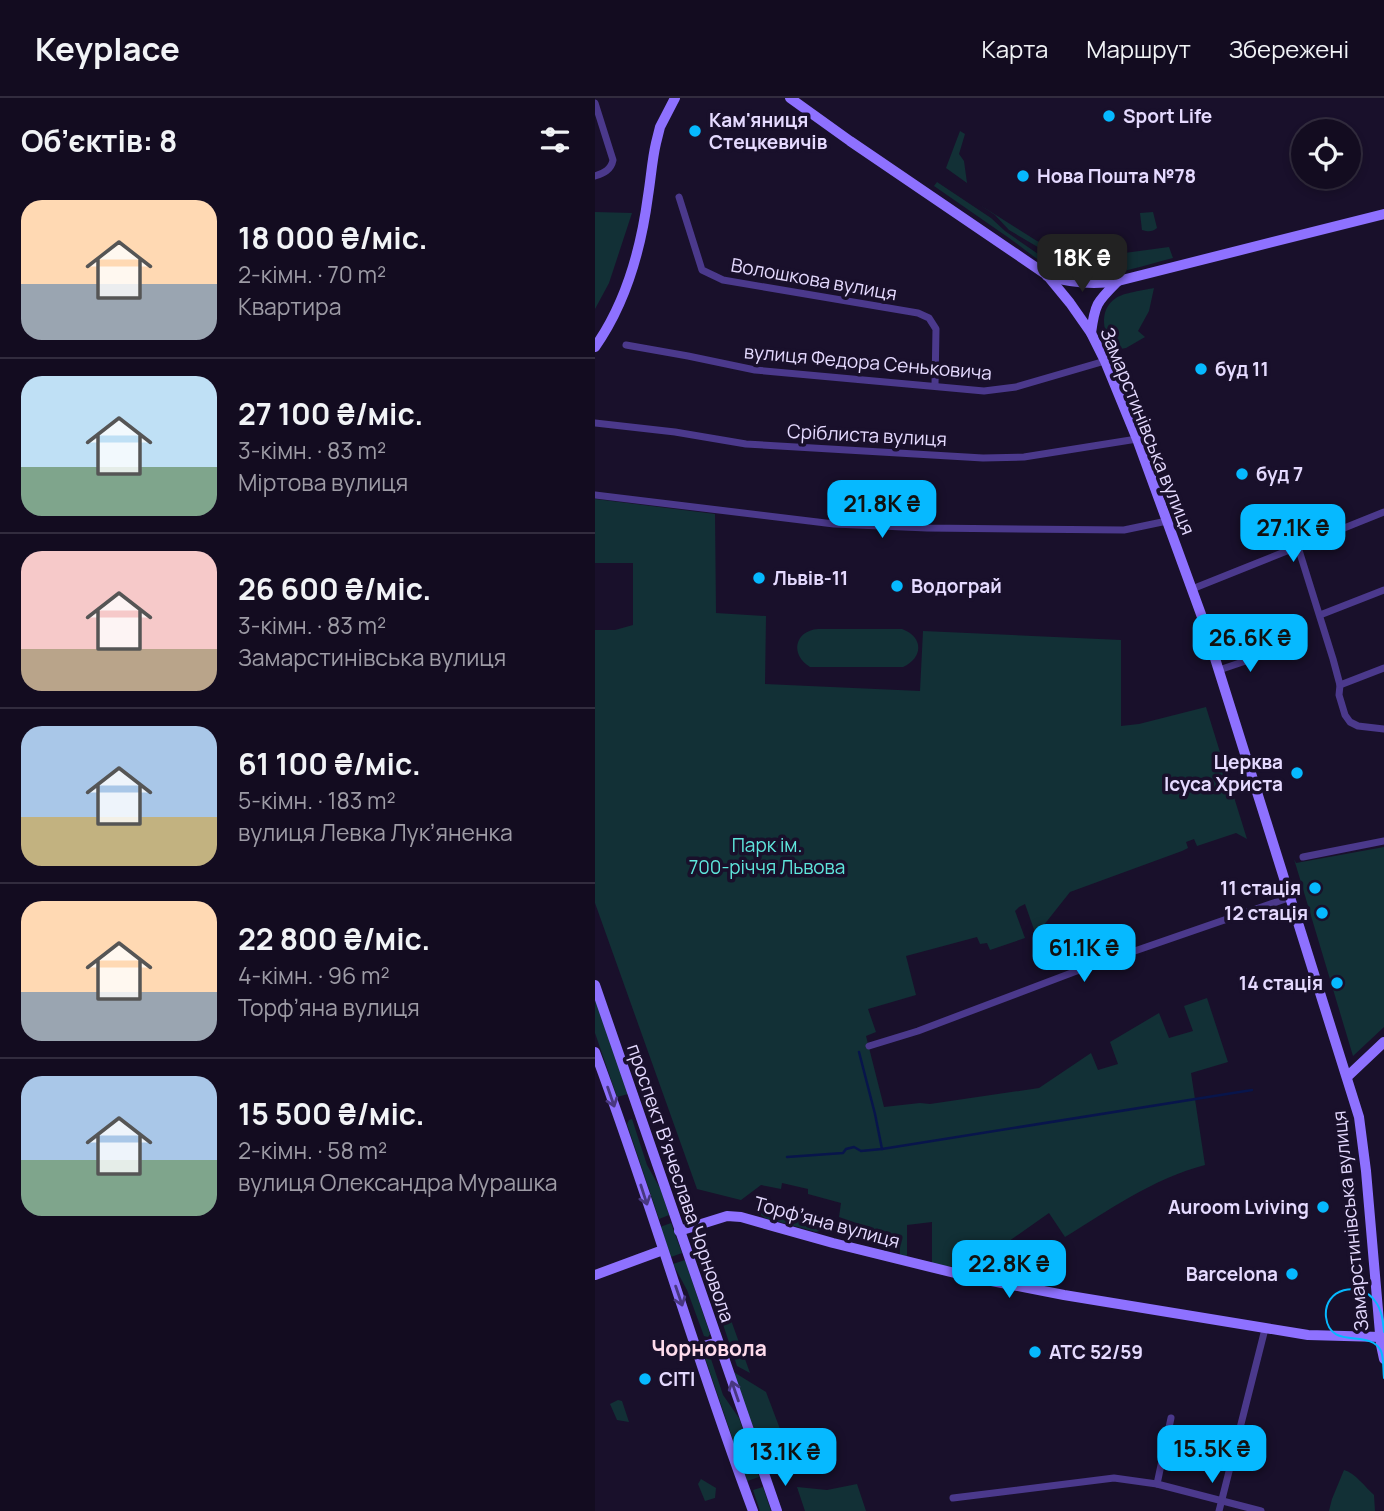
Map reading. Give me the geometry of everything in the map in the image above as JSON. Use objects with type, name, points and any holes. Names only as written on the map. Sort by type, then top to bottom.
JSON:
[{"type":"main road","points":[[595,347],[617,309],[633,267],[647,204],[656,143],[660,127],[675,98]]},
{"type":"main road","name":"Замарстинівська вулиця","points":[[790,98],[1047,275],[1091,333],[1105,361],[1192,589],[1282,861],[1348,1076],[1363,1142],[1384,1359]]},
{"type":"main road","points":[[1047,275],[1078,283],[1118,281],[1384,214]]},
{"type":"main road","points":[[1189,261],[1228,252]]},
{"type":"main road","points":[[1091,333],[1094,310],[1101,298],[1118,281]]},
{"type":"main road","name":"проспект Вʼячеслава Чорновола","points":[[595,985],[777,1511]]},
{"type":"main road","points":[[1348,1076],[1384,1042]]},
{"type":"main road","name":"проспект Вʼячеслава Чорновола","points":[[595,1052],[753,1511]]},
{"type":"main road","points":[[620,1121],[627,1116],[639,1117]]},
{"type":"main road","name":"Торфʼяна вулиця","points":[[679,1231],[727,1216],[741,1217],[971,1277],[1064,1296],[1308,1335],[1381,1337]]},
{"type":"main road","points":[[595,1275],[663,1250]]},
{"type":"main road","points":[[697,1348],[718,1342]]},
{"type":"street","points":[[595,103],[613,160],[607,171],[595,176]]},
{"type":"street","name":"Волошкова вулиця","points":[[679,197],[702,270],[723,280],[918,313],[929,318],[936,328],[935,385]]},
{"type":"street","name":"вулиця Федора Сеньковича","points":[[626,345],[755,370],[984,391],[1016,387],[1105,361]]},
{"type":"street","name":"Сріблиста вулиця","points":[[595,423],[675,432],[746,444],[983,458],[1024,457],[1137,439]]},
{"type":"street","points":[[595,495],[834,524],[922,528],[1124,530],[1167,521]]},
{"type":"street","points":[[1192,589],[1384,512]]},
{"type":"street","points":[[1298,547],[1341,685]]},
{"type":"street","points":[[1320,615],[1384,590]]},
{"type":"street","points":[[1219,670],[1272,652]]},
{"type":"street","points":[[1384,668],[1341,685],[1338,691],[1342,709],[1350,722],[1358,726],[1384,729]]},
{"type":"street","points":[[1303,857],[1384,841]]},
{"type":"street","points":[[869,1046],[918,1031],[1074,972],[1291,897]]},
{"type":"street","points":[[1219,1511],[1265,1329]]},
{"type":"street","points":[[1157,1484],[1171,1418]]},
{"type":"street","points":[[953,1499],[1114,1479],[1157,1484],[1261,1511]]},
{"type":"green space","points":[[960,131],[965,134],[959,154],[964,161],[967,183],[946,168]]},
{"type":"green space","points":[[937,182],[1041,256],[1056,263],[1169,247],[1173,258],[1098,275],[1064,273],[1039,260],[934,186]]},
{"type":"green space","points":[[980,205],[1037,241],[1047,245],[1057,241],[1064,245],[1064,253],[1048,253],[1009,230],[995,215]]},
{"type":"green space","points":[[595,212],[632,213],[609,283],[595,309]]},
{"type":"green space","points":[[1153,212],[1157,228],[1142,230],[1140,213]]},
{"type":"green space","points":[[1154,288],[1149,311],[1138,331],[1145,337],[1126,348],[1114,350],[1105,330],[1106,309],[1116,298]]},
{"type":"green space","name":"Парк ім. 700-річчя Львова","points":[[595,499],[715,514],[716,613],[766,616],[765,684],[920,691],[923,631],[1121,640],[1121,726],[1206,707],[1247,839],[1236,833],[1197,846],[1194,839],[1186,842],[1188,848],[1182,851],[1070,892],[1036,935],[1025,904],[1015,911],[1025,938],[990,950],[987,943],[980,944],[977,937],[906,956],[916,995],[868,1009],[876,1032],[866,1036],[884,1107],[930,1104],[1039,1088],[1091,1053],[1098,1070],[1118,1064],[1110,1042],[1159,1013],[1169,1038],[1193,1031],[1184,1006],[1207,998],[1228,1062],[1191,1073],[1205,1165],[1150,1186],[1065,1237],[1049,1213],[971,1268],[932,1265],[932,1222],[907,1225],[907,1258],[900,1257],[900,1238],[839,1217],[841,1203],[808,1194],[808,1189],[782,1183],[781,1189],[761,1185],[741,1200],[697,1189],[595,903],[595,630],[615,630],[633,625],[633,563],[595,563]]},
{"type":"green space","points":[[818,629],[902,629],[914,637],[917,653],[910,663],[903,667],[810,667],[799,656],[797,644],[804,634]]},
{"type":"green space","points":[[1384,847],[1384,1027],[1353,1056],[1294,859],[1296,863]]},
{"type":"green space","points":[[595,999],[628,1094],[617,1097],[595,1033]]},
{"type":"green space","points":[[632,1119],[647,1165],[661,1190],[669,1215],[659,1219],[627,1124]]},
{"type":"green space","points":[[767,1208],[819,1222],[822,1230],[816,1232],[765,1218],[761,1211]]},
{"type":"green space","points":[[671,1223],[682,1253],[671,1257],[660,1227]]},
{"type":"green space","points":[[709,1259],[750,1373],[737,1366],[702,1262]]},
{"type":"green space","points":[[685,1260],[710,1334],[708,1337],[704,1336],[687,1290],[673,1264]]},
{"type":"green space","points":[[709,1353],[723,1395],[739,1418],[759,1477],[747,1481],[704,1355]]},
{"type":"green space","points":[[732,1371],[766,1392],[780,1429],[773,1444],[761,1453]]},
{"type":"green space","points":[[622,1401],[629,1422],[617,1420],[610,1404]]},
{"type":"green space","points":[[1344,1470],[1356,1477],[1374,1495],[1375,1511],[1329,1511]]},
{"type":"green space","points":[[701,1479],[716,1488],[715,1498],[705,1501],[698,1484]]},
{"type":"green space","points":[[857,1484],[866,1511],[805,1511],[797,1487],[827,1490]]},
{"type":"green space","points":[[763,1487],[771,1511],[760,1511],[753,1490]]},
{"type":"waterway","points":[[859,1052],[882,1149],[1252,1090]]},
{"type":"waterway","points":[[787,1157],[843,1153],[854,1147],[861,1151],[882,1149]]},
{"type":"tram line","points":[[1384,1332],[1379,1308],[1368,1294],[1352,1289],[1344,1290],[1330,1299],[1326,1317],[1329,1327],[1342,1337],[1376,1344],[1382,1354],[1384,1378]]},
{"type":"place","name":"Sport Life","points":[[1109,116]]},
{"type":"place","name":"Кам'яниця Стецкевичів","points":[[695,131]]},
{"type":"place","name":"Нова Пошта №78","points":[[1023,176]]},
{"type":"place","name":"буд 11","points":[[1201,369]]},
{"type":"place","name":"буд 7","points":[[1242,474]]},
{"type":"place","name":"Львів-11","points":[[759,578]]},
{"type":"place","name":"Водограй","points":[[897,586]]},
{"type":"place","name":"Церква Ісуса Христа","points":[[1297,773]]},
{"type":"place","name":"11 стація","points":[[1315,888]]},
{"type":"place","name":"12 стація","points":[[1322,913]]},
{"type":"place","name":"14 стація","points":[[1337,983]]},
{"type":"place","name":"Auroom Lviving","points":[[1323,1207]]},
{"type":"place","name":"Barcelona","points":[[1292,1274]]},
{"type":"place","name":"АТС 52/59","points":[[1035,1352]]},
{"type":"place","name":"CITI","points":[[645,1379]]},
{"type":"district","name":"Чорновола","points":[[709,1348]]}]
